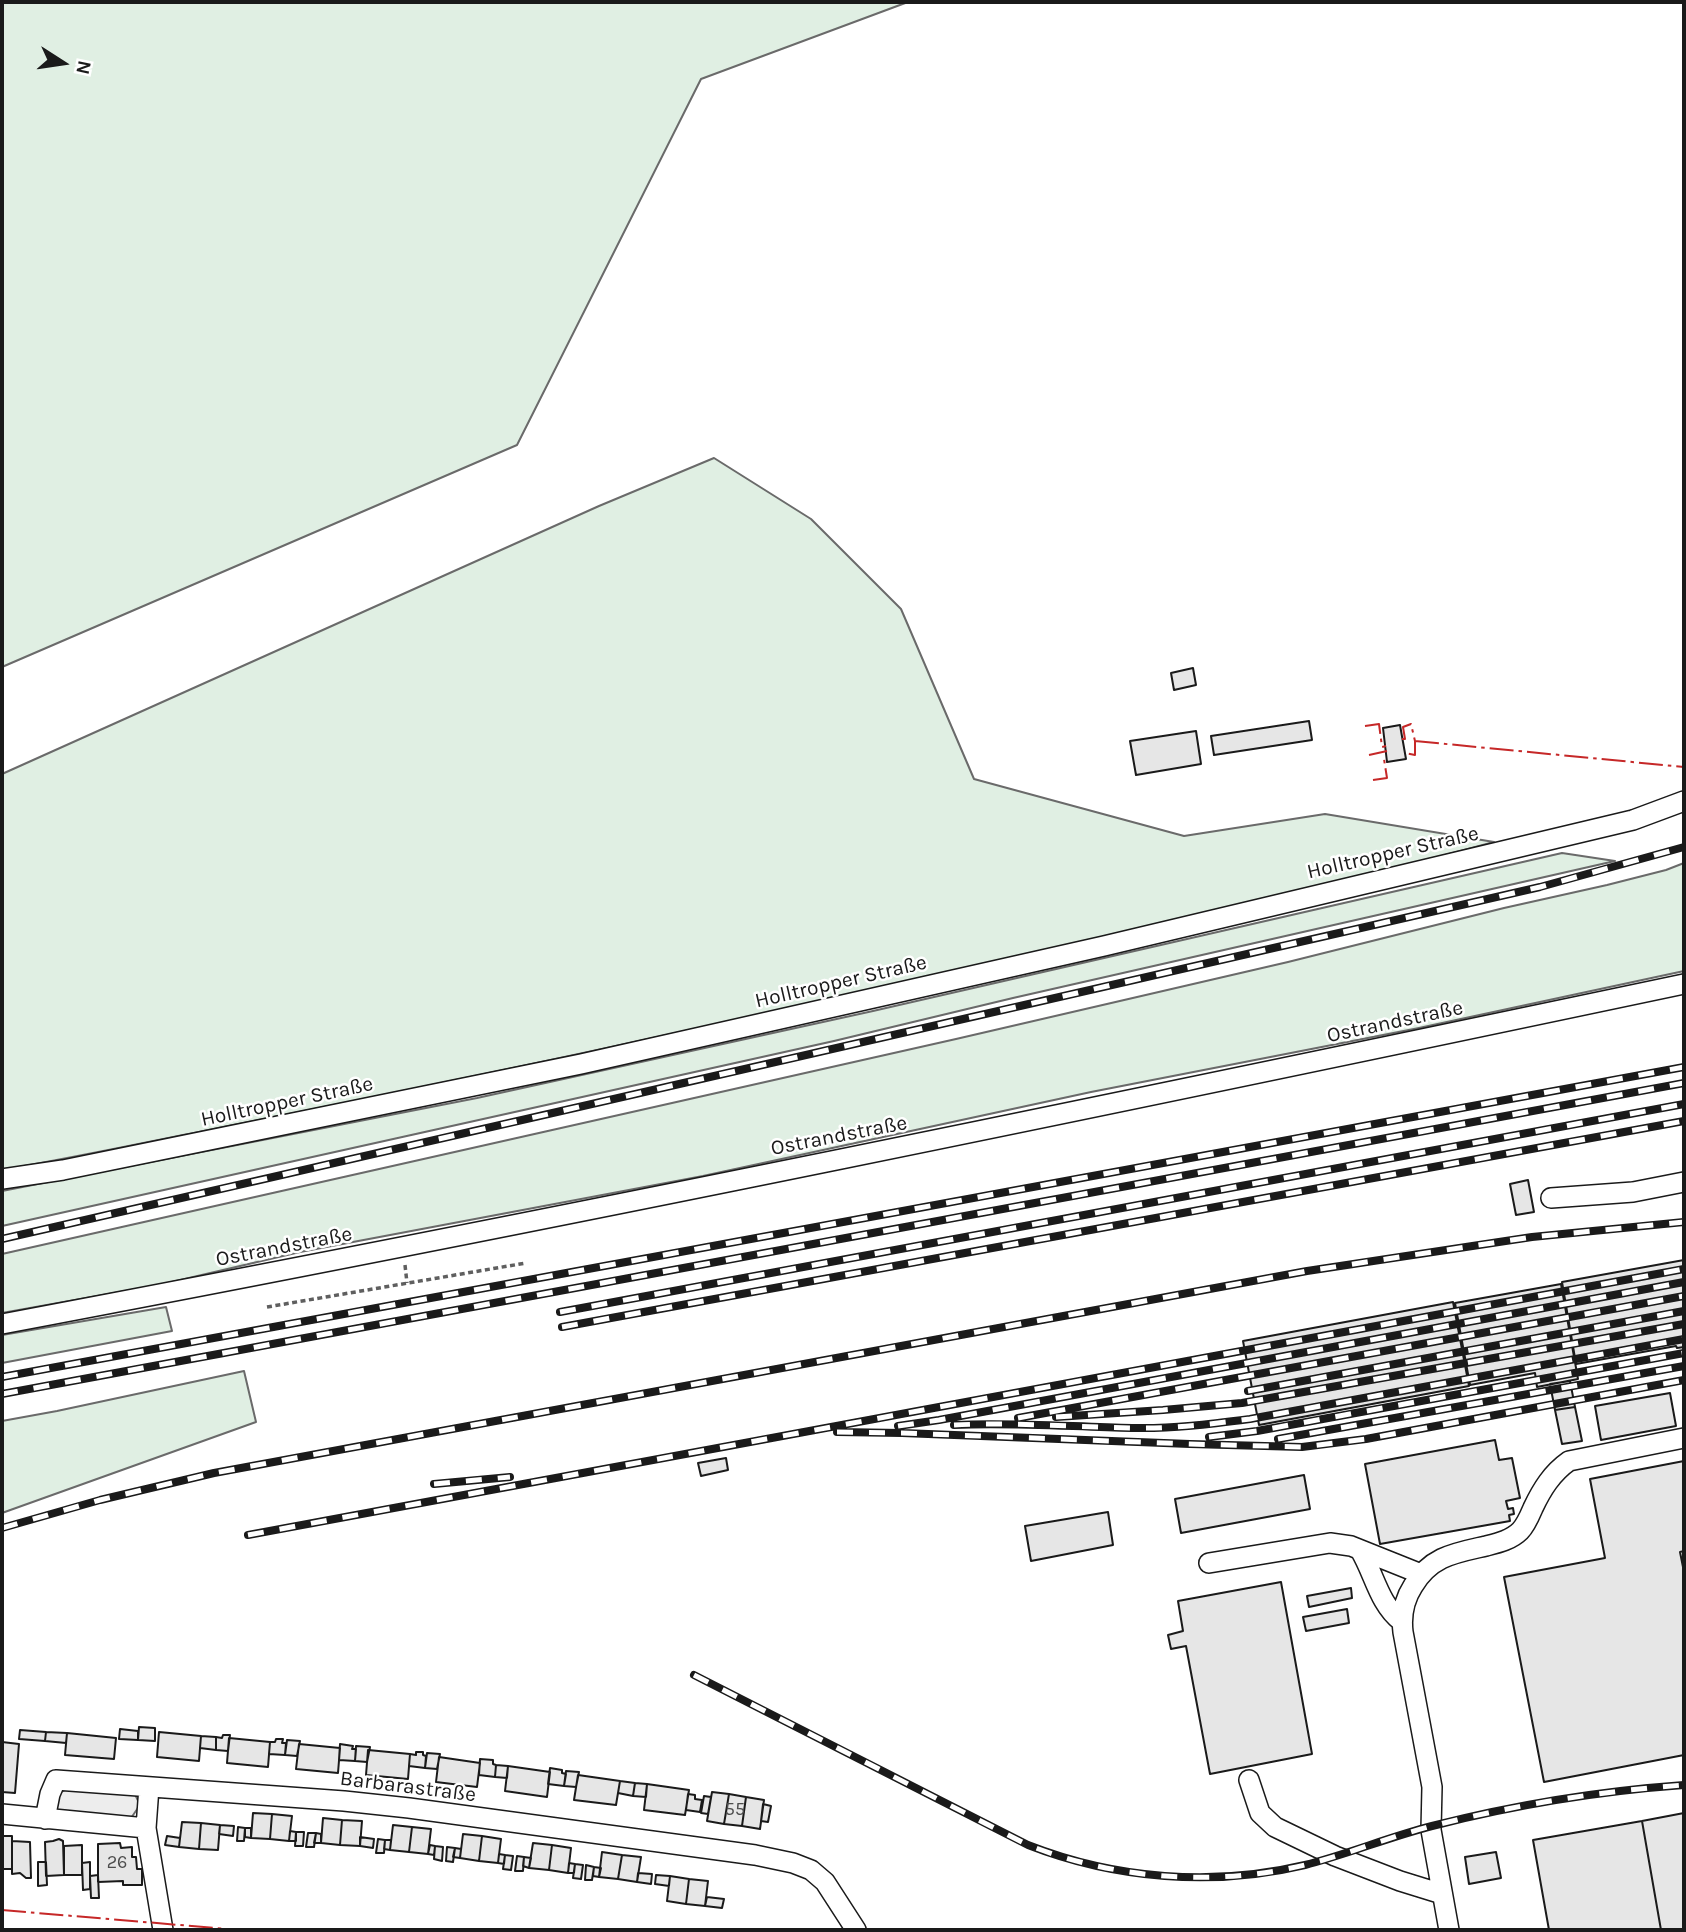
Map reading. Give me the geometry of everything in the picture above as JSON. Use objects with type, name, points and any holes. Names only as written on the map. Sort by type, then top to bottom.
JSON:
[{"type":"street","name":"Holltropper Straße","points":[[2,1179],[77,1168],[595,1061],[1104,946],[1470,859],[1633,820],[1684,802]]},
{"type":"street","name":"Ostrandstraße","points":[[2,1324],[326,1263],[1097,1107],[1684,984]]},
{"type":"street","points":[[1551,1198],[1633,1192],[1684,1182]]},
{"type":"street","points":[[1448,1930],[1431,1830],[1432,1787],[1401,1621],[1406,1600],[1427,1566],[1442,1558],[1498,1543],[1521,1531],[1550,1478],[1569,1461],[1684,1438]]},
{"type":"street","points":[[1209,1563],[1318,1543],[1341,1544],[1421,1574]]},
{"type":"street","points":[[1360,1550],[1388,1608],[1401,1621]]},
{"type":"street","name":"Barbarastraße","points":[[46,1819],[50,1794],[56,1780],[344,1801],[755,1855],[793,1863],[811,1870],[825,1882],[856,1930]]},
{"type":"street","points":[[1249,1780],[1260,1813],[1275,1827],[1335,1856],[1442,1895]]},
{"type":"street","points":[[149,1787],[146,1828],[163,1930]]},
{"type":"street","points":[[2,1814],[146,1828]]},
{"type":"path","points":[[267,1307],[526,1263]]},
{"type":"green space","points":[[2,2],[908,2],[701,79],[517,445],[2,667]]},
{"type":"green space","points":[[714,458],[811,519],[901,609],[974,779],[1184,836],[1325,814],[1494,842],[1061,948],[728,1022],[371,1098],[2,1170],[2,774],[599,506]]},
{"type":"green space","points":[[1562,853],[1615,861],[834,1041],[2,1226],[2,1191],[477,1098],[873,1011]]},
{"type":"green space","points":[[1684,863],[1684,971],[1419,1028],[1091,1092],[703,1176],[300,1252],[159,1285],[2,1313],[2,1254],[1288,962],[1607,885]]},
{"type":"green space","points":[[166,1307],[172,1331],[2,1363],[2,1335]]},
{"type":"green space","points":[[244,1371],[256,1422],[2,1513],[2,1421]]},
{"type":"shaded area","points":[[70,1786],[134,1792],[140,1805],[129,1821],[62,1815],[56,1808],[57,1795]]},
{"type":"building","points":[[1193,668],[1196,685],[1174,690],[1171,673]]},
{"type":"building","points":[[1309,721],[1312,740],[1214,755],[1211,736]]},
{"type":"building","points":[[1400,725],[1406,759],[1387,762],[1383,728]]},
{"type":"building","points":[[1196,731],[1201,764],[1136,775],[1130,741]]},
{"type":"building","points":[[1528,1180],[1534,1212],[1516,1215],[1510,1184]]},
{"type":"building","points":[[1684,1260],[1684,1347],[1676,1346],[1576,1364],[1562,1282]]},
{"type":"building","points":[[1561,1284],[1578,1379],[1537,1387],[1535,1373],[1470,1385],[1455,1303]]},
{"type":"building","points":[[1453,1302],[1469,1386],[1259,1425],[1243,1341]]},
{"type":"building","points":[[1570,1381],[1575,1407],[1555,1410],[1550,1384]]},
{"type":"building","points":[[1670,1393],[1676,1426],[1601,1440],[1595,1406]]},
{"type":"building","points":[[1575,1407],[1582,1441],[1562,1444],[1555,1410]]},
{"type":"building","points":[[1495,1440],[1499,1460],[1512,1458],[1520,1498],[1506,1501],[1508,1509],[1513,1508],[1514,1514],[1509,1515],[1510,1521],[1380,1544],[1365,1464]]},
{"type":"building","points":[[726,1458],[728,1470],[701,1476],[698,1463]]},
{"type":"building","points":[[1684,1461],[1684,1551],[1680,1552],[1684,1572],[1684,1755],[1544,1782],[1504,1577],[1605,1558],[1590,1479]]},
{"type":"building","points":[[1304,1475],[1310,1509],[1181,1533],[1175,1499]]},
{"type":"building","points":[[1108,1512],[1113,1545],[1031,1561],[1025,1526]]},
{"type":"building","points":[[1281,1582],[1312,1754],[1210,1774],[1186,1646],[1171,1649],[1168,1635],[1183,1631],[1178,1601]]},
{"type":"building","points":[[1351,1588],[1352,1598],[1309,1607],[1307,1596]]},
{"type":"building","points":[[1347,1609],[1349,1623],[1306,1631],[1303,1617]]},
{"type":"building","points":[[139,1727],[155,1728],[155,1741],[138,1740]]},
{"type":"building","points":[[120,1729],[138,1731],[138,1740],[119,1739]]},
{"type":"building","points":[[20,1730],[46,1732],[45,1741],[19,1739]]},
{"type":"building","points":[[46,1732],[67,1733],[66,1743],[45,1741]]},
{"type":"building","points":[[159,1732],[201,1736],[199,1761],[157,1757]]},
{"type":"building","points":[[67,1733],[116,1738],[114,1759],[65,1755]]},
{"type":"building","points":[[223,1735],[230,1735],[228,1751],[216,1750],[216,1737],[222,1738]]},
{"type":"building","points":[[201,1736],[216,1737],[216,1750],[200,1748]]},
{"type":"building","points":[[229,1738],[270,1742],[268,1767],[227,1763]]},
{"type":"building","points":[[276,1739],[283,1739],[282,1743],[286,1743],[285,1755],[269,1754],[270,1742],[275,1742]]},
{"type":"building","points":[[287,1740],[300,1741],[297,1756],[285,1755]]},
{"type":"building","points":[[2,1742],[19,1744],[15,1793],[2,1792]]},
{"type":"building","points":[[299,1744],[340,1748],[338,1773],[296,1769]]},
{"type":"building","points":[[340,1744],[356,1749],[355,1761],[339,1760]]},
{"type":"building","points":[[356,1746],[370,1747],[367,1762],[355,1761]]},
{"type":"building","points":[[368,1750],[410,1754],[408,1779],[366,1775]]},
{"type":"building","points":[[416,1752],[423,1752],[426,1756],[425,1768],[409,1766],[410,1754],[416,1755]]},
{"type":"building","points":[[427,1753],[440,1754],[437,1769],[425,1768]]},
{"type":"building","points":[[439,1757],[480,1763],[477,1787],[436,1782]]},
{"type":"building","points":[[480,1759],[493,1760],[496,1765],[495,1777],[479,1775]]},
{"type":"building","points":[[496,1765],[508,1766],[507,1778],[495,1777]]},
{"type":"building","points":[[508,1766],[550,1772],[547,1797],[505,1791]]},
{"type":"building","points":[[550,1768],[562,1770],[562,1773],[566,1774],[564,1786],[548,1784]]},
{"type":"building","points":[[566,1771],[579,1772],[576,1787],[564,1786]]},
{"type":"building","points":[[578,1775],[620,1781],[616,1805],[574,1800]]},
{"type":"building","points":[[620,1781],[635,1783],[633,1796],[618,1793]]},
{"type":"building","points":[[635,1783],[647,1784],[646,1797],[633,1796]]},
{"type":"building","points":[[647,1784],[689,1790],[685,1815],[644,1810]]},
{"type":"building","points":[[712,1792],[729,1794],[724,1824],[707,1821]]},
{"type":"building","points":[[688,1794],[702,1800],[700,1812],[686,1810]]},
{"type":"building","points":[[729,1794],[746,1797],[742,1826],[724,1824]]},
{"type":"building","points":[[704,1796],[711,1797],[708,1814],[701,1813]]},
{"type":"building","points":[[746,1797],[764,1800],[760,1829],[742,1826]]},
{"type":"building","points":[[763,1804],[771,1806],[768,1822],[761,1821]]},
{"type":"building","points":[[253,1813],[272,1814],[270,1839],[251,1838]]},
{"type":"building","points":[[1684,1813],[1684,1930],[1661,1930],[1642,1821]]},
{"type":"building","points":[[272,1814],[292,1816],[289,1841],[270,1839]]},
{"type":"building","points":[[323,1818],[342,1820],[340,1845],[321,1843]]},
{"type":"building","points":[[342,1820],[362,1821],[360,1846],[340,1845]]},
{"type":"building","points":[[1642,1821],[1661,1930],[1549,1930],[1533,1840]]},
{"type":"building","points":[[182,1822],[201,1823],[199,1849],[179,1847]]},
{"type":"building","points":[[201,1823],[220,1825],[218,1850],[199,1849]]},
{"type":"building","points":[[220,1825],[234,1826],[233,1836],[219,1834]]},
{"type":"building","points":[[393,1825],[412,1827],[409,1852],[390,1850]]},
{"type":"building","points":[[238,1827],[245,1828],[244,1841],[237,1841]]},
{"type":"building","points":[[412,1827],[431,1829],[428,1854],[409,1852]]},
{"type":"building","points":[[245,1828],[251,1828],[251,1838],[245,1837]]},
{"type":"building","points":[[290,1831],[296,1832],[296,1841],[289,1841]]},
{"type":"building","points":[[296,1832],[304,1832],[303,1846],[295,1846]]},
{"type":"building","points":[[308,1833],[316,1833],[314,1847],[306,1847]]},
{"type":"building","points":[[316,1833],[321,1834],[321,1843],[314,1843]]},
{"type":"building","points":[[463,1834],[482,1836],[479,1861],[460,1858]]},
{"type":"building","points":[[2,1836],[12,1836],[12,1869],[2,1869]]},
{"type":"building","points":[[167,1836],[180,1838],[179,1847],[165,1845]]},
{"type":"building","points":[[482,1836],[501,1839],[498,1863],[479,1861]]},
{"type":"building","points":[[360,1837],[374,1839],[373,1848],[360,1846]]},
{"type":"building","points":[[59,1839],[63,1841],[64,1875],[46,1876],[45,1842]]},
{"type":"building","points":[[378,1839],[385,1840],[384,1853],[376,1853]]},
{"type":"building","points":[[385,1840],[391,1840],[390,1850],[384,1849]]},
{"type":"building","points":[[12,1841],[30,1842],[31,1878],[20,1873],[12,1874]]},
{"type":"building","points":[[120,1843],[121,1848],[132,1847],[132,1857],[136,1857],[137,1869],[142,1869],[142,1885],[123,1885],[123,1881],[98,1882],[98,1844]]},
{"type":"building","points":[[533,1843],[552,1845],[549,1870],[529,1868]]},
{"type":"building","points":[[82,1845],[82,1875],[64,1875],[64,1846]]},
{"type":"building","points":[[430,1845],[435,1846],[434,1855],[428,1854]]},
{"type":"building","points":[[552,1845],[571,1848],[568,1873],[549,1870]]},
{"type":"building","points":[[435,1846],[443,1847],[442,1861],[434,1859]]},
{"type":"building","points":[[447,1847],[455,1848],[453,1862],[446,1861]]},
{"type":"building","points":[[455,1848],[461,1849],[460,1858],[453,1857]]},
{"type":"building","points":[[602,1852],[622,1855],[618,1879],[599,1877]]},
{"type":"building","points":[[1496,1852],[1501,1878],[1469,1884],[1465,1857]]},
{"type":"building","points":[[499,1854],[505,1855],[504,1864],[498,1863]]},
{"type":"building","points":[[505,1855],[513,1856],[511,1870],[503,1869]]},
{"type":"building","points":[[622,1855],[641,1857],[637,1882],[618,1879]]},
{"type":"building","points":[[517,1856],[524,1857],[523,1871],[515,1871]]},
{"type":"building","points":[[524,1857],[531,1858],[529,1868],[523,1866]]},
{"type":"building","points":[[38,1862],[46,1862],[47,1885],[38,1886]]},
{"type":"building","points":[[90,1862],[90,1889],[83,1890],[82,1863]]},
{"type":"building","points":[[569,1863],[575,1864],[574,1873],[568,1873]]},
{"type":"building","points":[[575,1864],[583,1865],[581,1879],[573,1878]]},
{"type":"building","points":[[586,1865],[594,1867],[592,1880],[585,1880]]},
{"type":"building","points":[[594,1867],[601,1868],[599,1877],[593,1876]]},
{"type":"building","points":[[638,1873],[652,1874],[651,1884],[637,1882]]},
{"type":"building","points":[[98,1875],[99,1898],[91,1898],[90,1876]]},
{"type":"building","points":[[656,1875],[670,1876],[669,1886],[655,1884]]},
{"type":"building","points":[[670,1876],[689,1879],[686,1904],[667,1901]]},
{"type":"building","points":[[689,1879],[708,1881],[705,1906],[686,1904]]},
{"type":"building","points":[[707,1897],[724,1899],[722,1908],[705,1906]]},
{"type":"railway","points":[[2,1239],[1540,887],[1684,847]]},
{"type":"railway","points":[[2,1377],[1684,1067]]},
{"type":"railway","points":[[2,1394],[1684,1083]]},
{"type":"railway","points":[[560,1312],[1684,1104]]},
{"type":"railway","points":[[562,1327],[1684,1121]]},
{"type":"railway","points":[[2,1528],[100,1500],[214,1473],[1307,1271],[1532,1237],[1684,1222]]},
{"type":"railway","points":[[248,1535],[1684,1269]]},
{"type":"railway","points":[[898,1426],[1684,1282]]},
{"type":"railway","points":[[1018,1418],[1684,1296]]},
{"type":"railway","points":[[1248,1391],[1684,1311]]},
{"type":"railway","points":[[1056,1417],[1242,1403],[1684,1324]]},
{"type":"railway","points":[[954,1425],[1147,1428],[1221,1423],[1684,1339]]},
{"type":"railway","points":[[1209,1437],[1257,1431],[1684,1353]]},
{"type":"railway","points":[[1278,1439],[1684,1366]]},
{"type":"railway","points":[[837,1432],[1302,1447],[1366,1439],[1684,1380]]},
{"type":"railway","points":[[434,1484],[510,1477]]},
{"type":"railway","points":[[694,1675],[1028,1845],[1095,1866],[1165,1876],[1235,1876],[1270,1872],[1305,1865],[1463,1818],[1589,1795],[1684,1785]]},
{"type":"power","points":[[1365,726],[1379,724],[1382,747],[1386,746]]},
{"type":"power","points":[[1402,739],[1405,739],[1403,727],[1411,724],[1415,755],[1405,753]]},
{"type":"power","points":[[1415,741],[1684,767]]},
{"type":"power","points":[[1369,755],[1387,751]]},
{"type":"power","points":[[1373,780],[1387,778],[1384,759],[1388,758]]},
{"type":"power","points":[[2,1910],[239,1930]]}]
